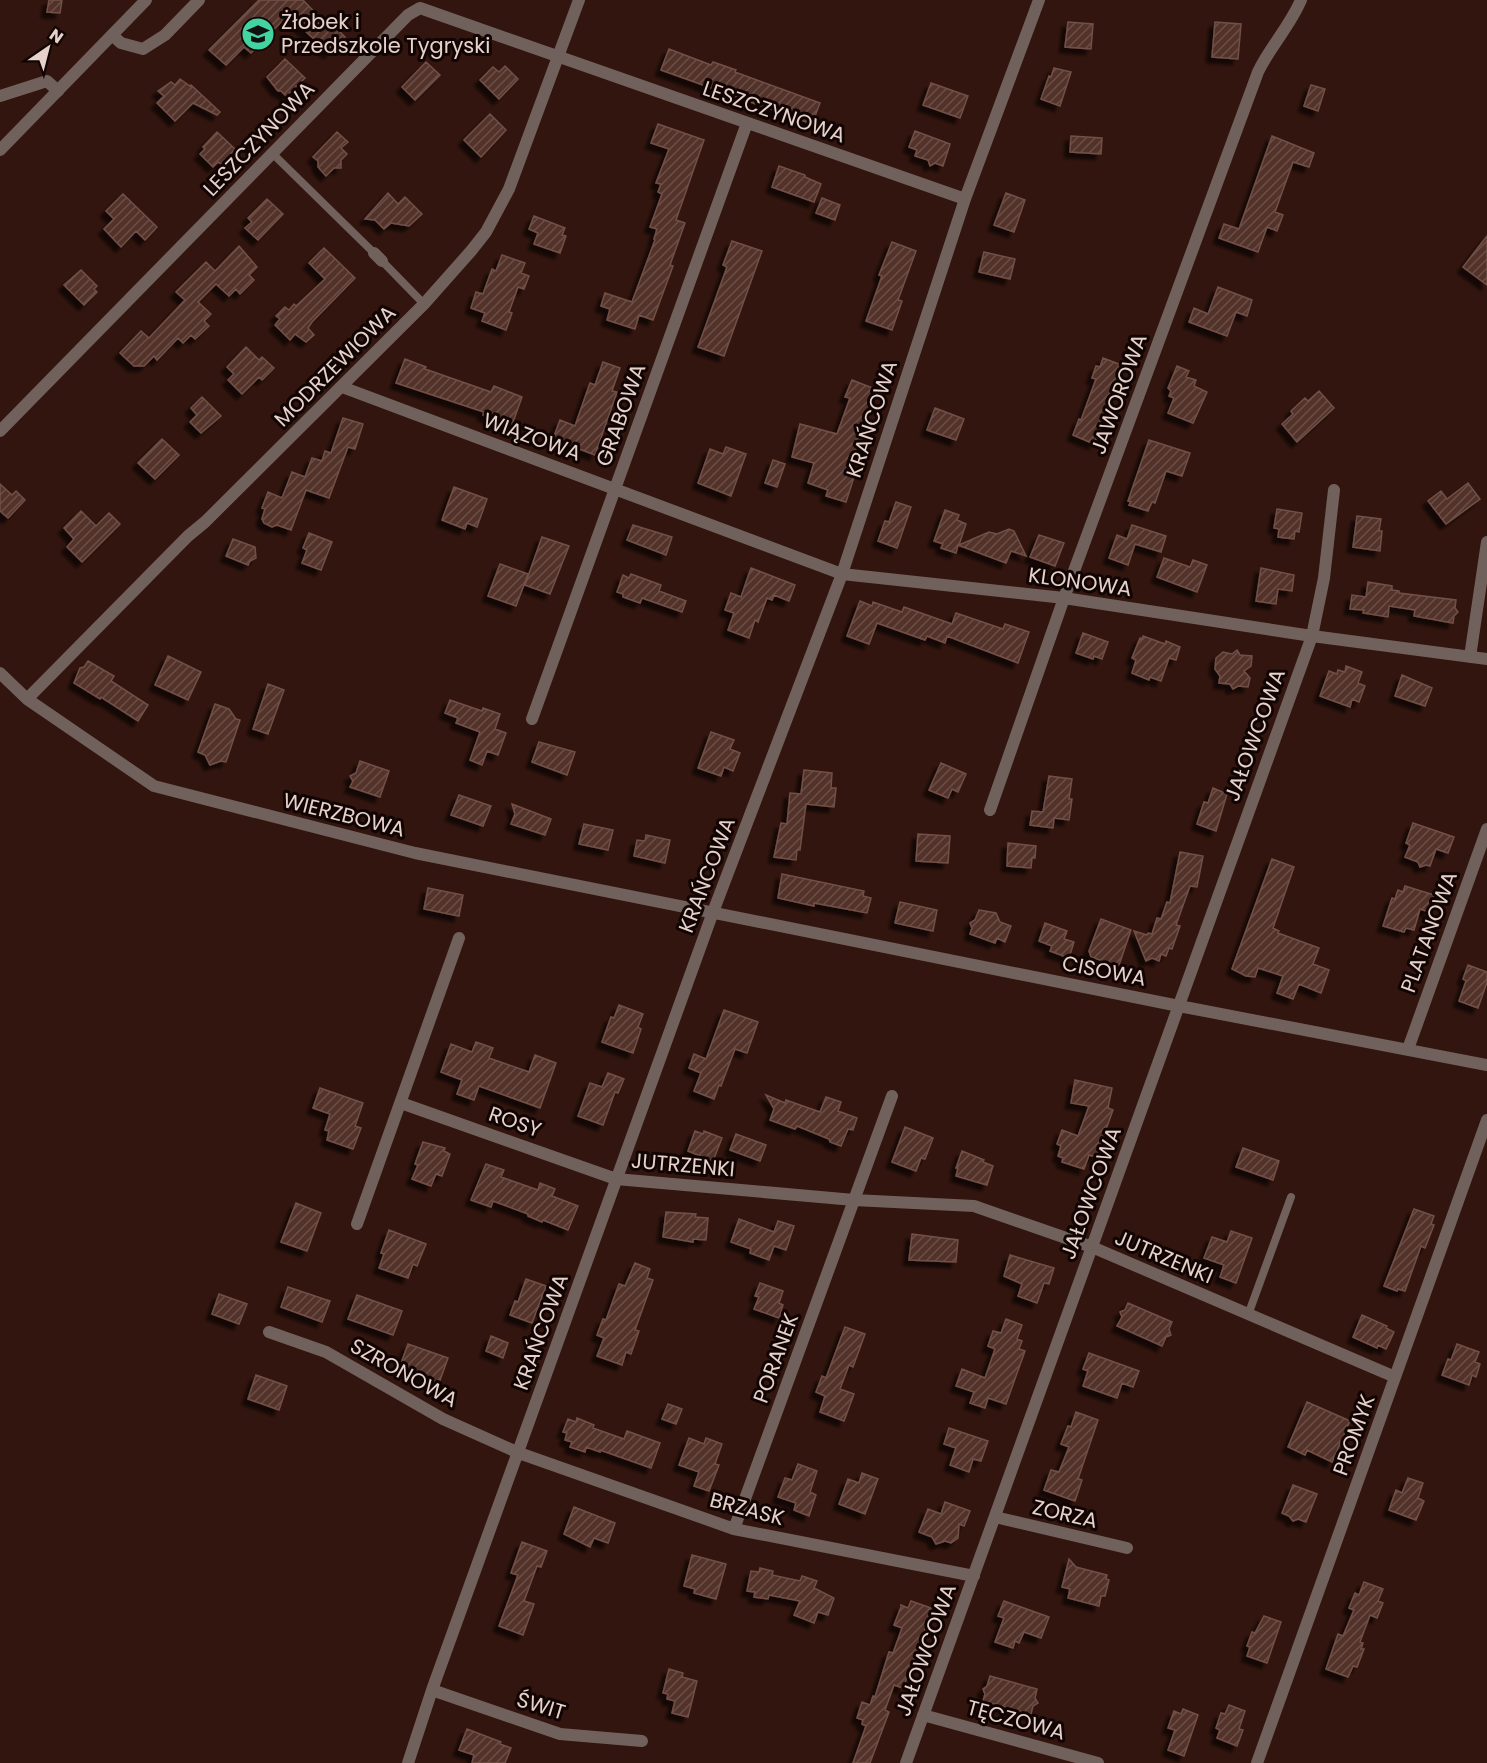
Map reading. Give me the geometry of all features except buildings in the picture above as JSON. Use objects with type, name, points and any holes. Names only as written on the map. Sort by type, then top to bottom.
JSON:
[{"type":"street","points":[[0,150],[146,0]]},
{"type":"street","name":"MODRZEWIOWA","points":[[27,699],[188,536],[342,387],[424,304],[471,251],[486,232],[509,189],[579,0]]},
{"type":"street","name":"KRAŃCOWA","points":[[408,1763],[432,1690],[713,912],[842,574],[965,199],[1039,0]]},
{"type":"street","name":"JAWOROWA","points":[[990,810],[1064,598],[1258,72],[1267,54],[1295,15],[1301,0]]},
{"type":"street","points":[[112,35],[121,43],[142,49],[165,35],[196,1]]},
{"type":"street","name":"LESZCZYNOWA","points":[[0,431],[408,15],[420,8],[965,199]]},
{"type":"street","points":[[0,96],[47,81],[58,91]]},
{"type":"street","name":"GRABOWA","points":[[532,719],[747,123]]},
{"type":"street","name":"WIĄZOWA","points":[[342,387],[842,574]]},
{"type":"street","points":[[1312,636],[1324,578],[1334,490]]},
{"type":"street","points":[[1470,657],[1487,542]]},
{"type":"street","name":"KLONOWA","points":[[842,574],[1064,598],[1312,636],[1487,659]]},
{"type":"street","name":"JAŁOWCOWA","points":[[906,1763],[1312,636]]},
{"type":"street","name":"WIERZBOWA","points":[[0,673],[27,699],[154,786],[415,853],[713,912]]},
{"type":"street","name":"PLATANOWA","points":[[1408,1049],[1487,829]]},
{"type":"street","name":"CISOWA","points":[[713,912],[1179,1006],[1487,1065]]},
{"type":"street","points":[[357,1224],[459,938]]},
{"type":"street","points":[[854,1200],[892,1096]]},
{"type":"street","name":"ROSY","points":[[401,1103],[616,1179]]},
{"type":"street","name":"PROMYK","points":[[1257,1763],[1487,1120]]},
{"type":"street","name":"JUTRZENKI","points":[[616,1179],[854,1200],[974,1206],[1092,1247],[1395,1377]]},
{"type":"street","name":"PORANEK","points":[[734,1529],[854,1200]]},
{"type":"street","name":"SZRONOWA","points":[[269,1332],[326,1352],[443,1419],[519,1453]]},
{"type":"street","name":"BRZASK","points":[[519,1453],[734,1529],[974,1576]]},
{"type":"street","name":"ZORZA","points":[[995,1517],[1127,1548]]},
{"type":"street","name":"ŚWIT","points":[[432,1690],[560,1734],[642,1741]]},
{"type":"street","name":"TĘCZOWA","points":[[923,1715],[1098,1763]]},
{"type":"lane","points":[[272,153],[424,304]]},
{"type":"lane","points":[[1248,1315],[1291,1197]]},
{"type":"place","name":"Żłobek i Przedszkole Tygryski","points":[[258,34]]}]
